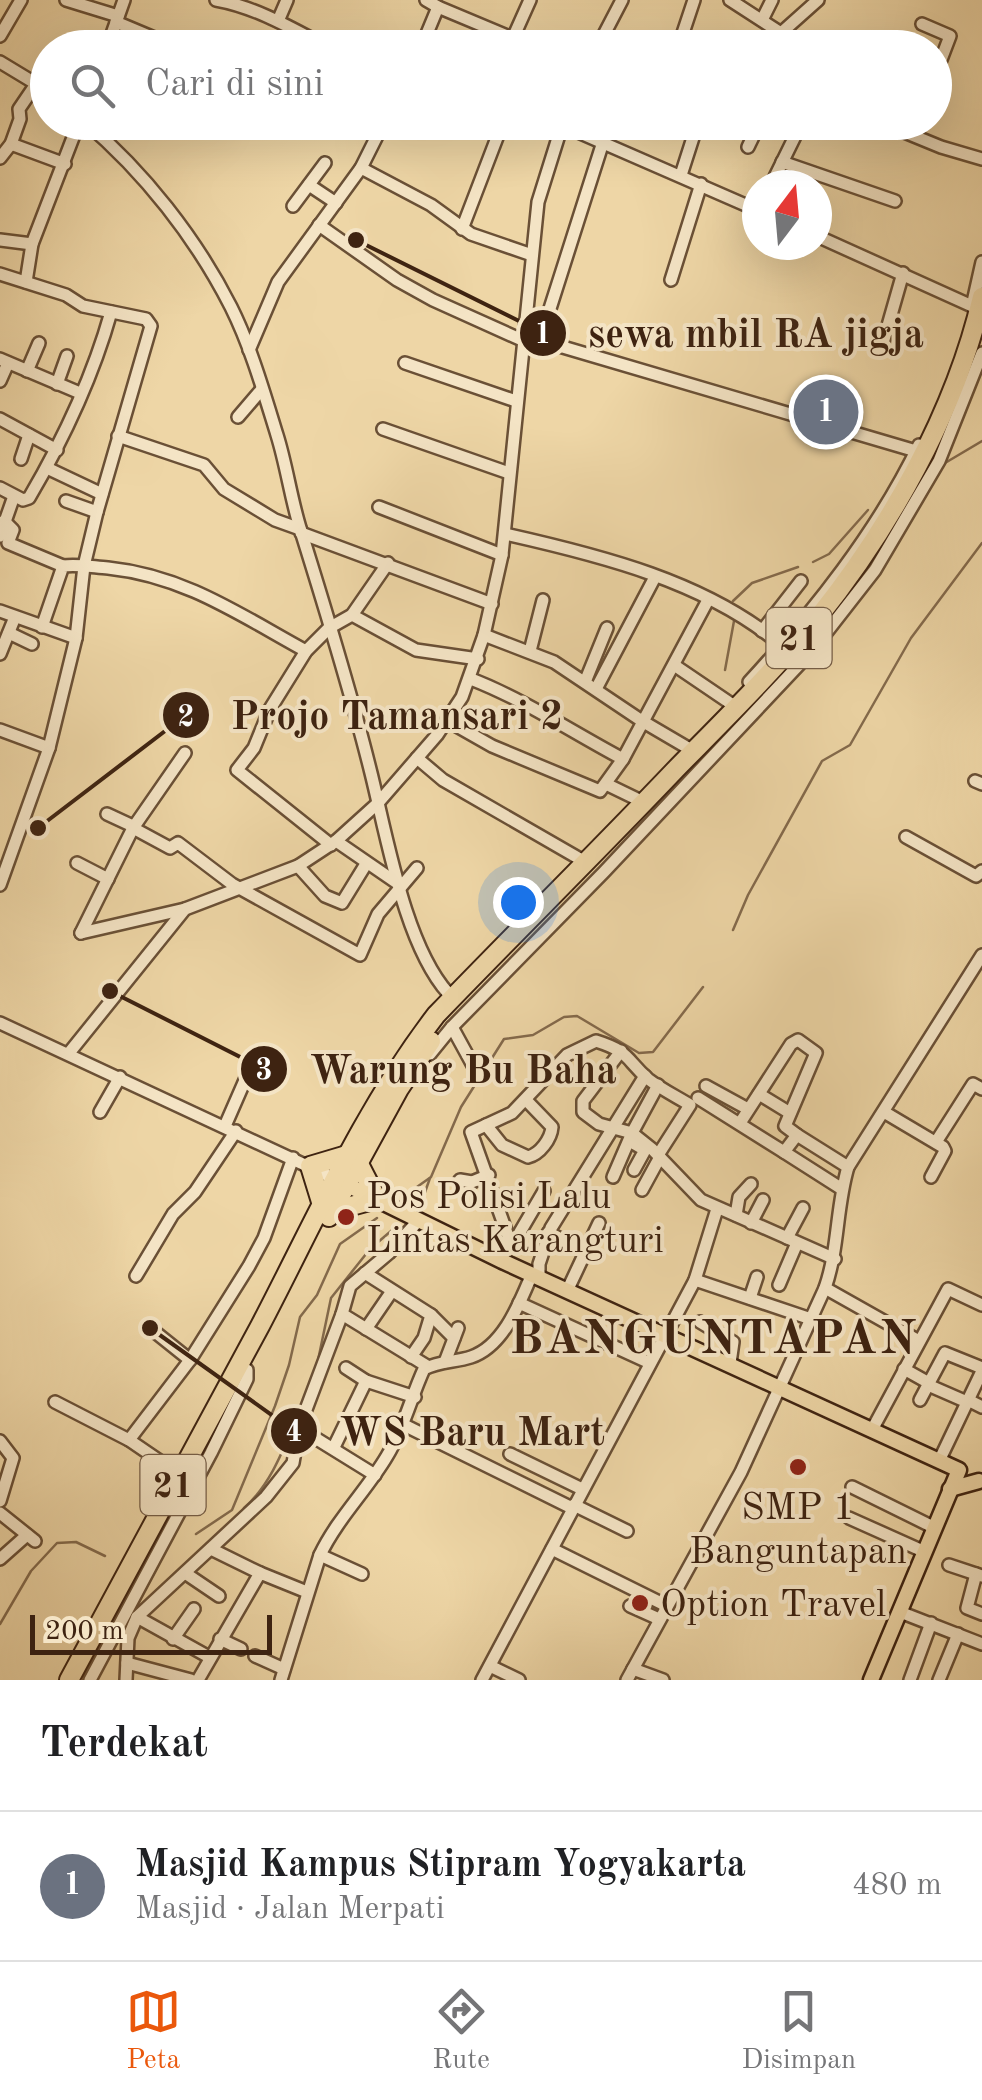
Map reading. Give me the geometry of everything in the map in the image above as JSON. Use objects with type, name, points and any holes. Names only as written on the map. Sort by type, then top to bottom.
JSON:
[{"type":"highway","name":"21","points":[[80,1680],[353,1158],[459,1004],[627,817],[816,620],[882,526],[934,433],[958,374],[977,302]]},
{"type":"highway","name":"21","points":[[353,1158],[358,1136],[405,1057],[436,1015],[794,661],[844,599],[940,441],[982,327]]},
{"type":"highway","points":[[353,1158],[377,1199],[327,1208],[301,1162],[353,1158]]},
{"type":"highway","name":"21","points":[[69,1680],[249,1361],[277,1291],[327,1208]]},
{"type":"main road","points":[[341,1182],[502,1261],[959,1470],[871,1680]]},
{"type":"main road","points":[[950,1489],[981,1482]]},
{"type":"street","points":[[0,36],[21,0]]},
{"type":"street","points":[[66,0],[140,30]]},
{"type":"street","points":[[113,30],[124,0]]},
{"type":"street","points":[[216,0],[238,5],[295,30]]},
{"type":"street","points":[[278,21],[287,0]]},
{"type":"street","points":[[517,30],[530,0]]},
{"type":"street","points":[[606,30],[622,0]]},
{"type":"street","points":[[684,30],[694,0]]},
{"type":"street","points":[[730,0],[772,30]]},
{"type":"street","points":[[762,20],[772,0]]},
{"type":"street","points":[[796,30],[818,0]]},
{"type":"street","points":[[425,30],[432,3],[494,30]]},
{"type":"street","points":[[922,24],[939,30]]},
{"type":"street","points":[[0,62],[30,81]]},
{"type":"street","points":[[0,158],[11,144],[20,119],[19,109],[30,99]]},
{"type":"street","points":[[26,282],[32,244],[75,140]]},
{"type":"street","points":[[102,140],[132,166],[196,247],[232,308],[283,456],[400,886],[424,957],[448,994]]},
{"type":"street","points":[[248,350],[278,282],[361,168],[375,140]]},
{"type":"street","points":[[462,228],[497,140]]},
{"type":"street","points":[[186,754],[134,828],[81,933],[185,909],[298,866],[333,843],[378,803],[448,721],[478,659],[502,554],[532,254],[541,189],[555,140]]},
{"type":"street","points":[[598,140],[742,203]]},
{"type":"street","points":[[681,175],[692,140]]},
{"type":"street","points":[[748,147],[751,140]]},
{"type":"street","points":[[779,170],[793,140]]},
{"type":"street","points":[[939,140],[982,159]]},
{"type":"street","points":[[540,340],[603,142]]},
{"type":"street","points":[[11,144],[65,164]]},
{"type":"street","points":[[782,162],[894,202]]},
{"type":"street","points":[[294,206],[325,163]]},
{"type":"street","points":[[361,168],[432,205],[462,228],[532,254]]},
{"type":"street","points":[[671,280],[701,184]]},
{"type":"street","points":[[309,185],[336,203]]},
{"type":"street","points":[[319,225],[409,287],[522,338],[540,340],[916,452]]},
{"type":"street","points":[[0,240],[32,244]]},
{"type":"street","points":[[832,243],[977,302]]},
{"type":"street","points":[[358,1136],[364,1115],[416,1030],[580,860],[627,817],[782,646],[847,562],[916,452],[977,302],[982,262]]},
{"type":"street","points":[[0,274],[66,295],[78,304],[151,323],[96,512],[84,566],[76,638],[48,748],[0,885]]},
{"type":"street","points":[[881,350],[903,274]]},
{"type":"street","points":[[0,488],[23,500],[29,498],[57,450],[98,356],[111,312]]},
{"type":"street","points":[[26,371],[39,343]]},
{"type":"street","points":[[420,1056],[430,1054],[811,652],[875,570],[939,461],[982,353]]},
{"type":"street","points":[[57,384],[66,356]]},
{"type":"street","points":[[0,381],[4,361],[80,393]]},
{"type":"street","points":[[405,363],[516,401]]},
{"type":"street","points":[[238,417],[262,389]]},
{"type":"street","points":[[0,419],[57,450]]},
{"type":"street","points":[[383,429],[509,473]]},
{"type":"street","points":[[21,459],[30,435]]},
{"type":"street","points":[[118,436],[204,465],[224,489],[275,520],[492,604]]},
{"type":"street","points":[[47,468],[102,494]]},
{"type":"street","points":[[0,536],[14,496]]},
{"type":"street","points":[[66,501],[96,512]]},
{"type":"street","points":[[379,507],[502,554]]},
{"type":"street","points":[[4,521],[14,530],[8,543],[62,566],[145,572],[185,586],[306,651]]},
{"type":"street","points":[[505,534],[655,577],[708,600],[782,646]]},
{"type":"street","points":[[388,563],[352,615],[329,628],[306,651],[238,770],[333,843],[400,886]]},
{"type":"street","points":[[42,627],[62,566]]},
{"type":"street","points":[[591,686],[655,577]]},
{"type":"street","points":[[762,631],[801,581]]},
{"type":"street","points":[[530,651],[543,600]]},
{"type":"street","points":[[603,788],[623,759],[708,600]]},
{"type":"street","points":[[0,611],[76,638]]},
{"type":"street","points":[[352,615],[416,650],[478,659]]},
{"type":"street","points":[[0,654],[16,616]]},
{"type":"street","points":[[591,686],[606,628]]},
{"type":"street","points":[[8,633],[32,644]]},
{"type":"street","points":[[484,635],[530,651],[688,748]]},
{"type":"street","points":[[674,665],[730,703]]},
{"type":"street","points":[[471,679],[516,697],[623,759]]},
{"type":"street","points":[[448,721],[492,746],[639,800]]},
{"type":"street","points":[[0,730],[48,748]]},
{"type":"street","points":[[417,758],[443,780],[580,860]]},
{"type":"street","points":[[107,814],[170,848],[178,843],[232,884],[360,954],[374,920],[417,868]]},
{"type":"street","points":[[906,837],[980,877]]},
{"type":"street","points":[[77,864],[108,879]]},
{"type":"street","points":[[298,866],[326,896],[342,903],[366,864]]},
{"type":"street","points":[[69,1053],[185,909]]},
{"type":"street","points":[[663,1680],[630,1674],[740,1472],[825,1288],[835,1258],[848,1167],[982,955]]},
{"type":"street","points":[[0,1023],[341,1182]]},
{"type":"street","points":[[452,1027],[475,1069]]},
{"type":"street","points":[[740,1124],[798,1040],[814,1050],[815,1056],[801,1081],[785,1126],[848,1167]]},
{"type":"street","points":[[514,1234],[467,1130],[512,1113],[575,1050],[596,1041],[622,1050],[645,1076],[690,1105],[640,1172],[634,1170],[644,1150],[630,1137]]},
{"type":"street","points":[[622,1050],[583,1104],[590,1118],[615,1128],[657,1154],[694,1194],[717,1209],[835,1258]]},
{"type":"street","points":[[136,1276],[173,1214],[195,1192],[230,1128],[253,1062]]},
{"type":"street","points":[[342,1314],[427,1366],[471,1357],[489,1346],[536,1275],[546,1238],[565,1202],[645,1076]]},
{"type":"street","points":[[100,1112],[120,1077]]},
{"type":"street","points":[[614,1177],[658,1085]]},
{"type":"street","points":[[706,1086],[748,1109]]},
{"type":"street","points":[[936,1142],[978,1086]]},
{"type":"street","points":[[759,1094],[790,1113]]},
{"type":"street","points":[[698,1098],[842,1189]]},
{"type":"street","points":[[486,1126],[504,1146],[528,1157],[534,1155],[551,1135],[552,1127],[526,1100]]},
{"type":"street","points":[[884,1112],[945,1151],[931,1177]]},
{"type":"street","points":[[784,1152],[797,1135]]},
{"type":"street","points":[[650,1184],[657,1154]]},
{"type":"street","points":[[129,1440],[190,1360],[264,1238],[301,1162]]},
{"type":"street","points":[[460,1180],[469,1182],[489,1175]]},
{"type":"street","points":[[736,1215],[739,1197],[751,1184]]},
{"type":"street","points":[[502,1261],[514,1234],[544,1191]]},
{"type":"street","points":[[751,1224],[764,1200]]},
{"type":"street","points":[[779,1284],[803,1208]]},
{"type":"street","points":[[482,1680],[694,1280],[717,1209]]},
{"type":"street","points":[[126,1680],[128,1638],[137,1617],[266,1497],[294,1463],[299,1428],[350,1286],[419,1220]]},
{"type":"street","points":[[568,1289],[599,1224]]},
{"type":"street","points":[[514,1234],[546,1238],[585,1250]]},
{"type":"street","points":[[365,1273],[456,1333],[446,1362]]},
{"type":"street","points":[[750,1298],[757,1277]]},
{"type":"street","points":[[694,1280],[811,1320]]},
{"type":"street","points":[[825,1288],[919,1341]]},
{"type":"street","points":[[874,1428],[948,1289],[982,1305]]},
{"type":"street","points":[[60,1680],[258,1316],[277,1291]]},
{"type":"street","points":[[366,1329],[392,1291]]},
{"type":"street","points":[[519,1303],[650,1363]]},
{"type":"street","points":[[411,1356],[424,1338],[431,1314]]},
{"type":"street","points":[[700,1322],[732,1342],[730,1363]]},
{"type":"street","points":[[155,1332],[190,1360]]},
{"type":"street","points":[[920,1400],[944,1353],[982,1369],[940,1459]]},
{"type":"street","points":[[90,1680],[211,1453],[247,1379],[249,1361]]},
{"type":"street","points":[[255,1656],[282,1674],[301,1590],[328,1538],[375,1475],[404,1425],[427,1366]]},
{"type":"street","points":[[346,1368],[366,1381],[415,1397]]},
{"type":"street","points":[[904,1369],[982,1407]]},
{"type":"street","points":[[334,1447],[366,1381]]},
{"type":"street","points":[[54,1402],[129,1440],[173,1470]]},
{"type":"street","points":[[404,1425],[626,1531]]},
{"type":"street","points":[[299,1428],[375,1475]]},
{"type":"street","points":[[0,1441],[12,1452],[12,1466],[0,1501]]},
{"type":"street","points":[[510,1454],[582,1488]]},
{"type":"street","points":[[959,1470],[981,1482]]},
{"type":"street","points":[[852,1487],[936,1528]]},
{"type":"street","points":[[0,1513],[31,1538],[0,1559]]},
{"type":"street","points":[[849,1518],[925,1552]]},
{"type":"street","points":[[211,1549],[301,1590]]},
{"type":"street","points":[[552,1549],[666,1605]]},
{"type":"street","points":[[320,1555],[362,1574]]},
{"type":"street","points":[[949,1564],[979,1575],[967,1608],[982,1614]]},
{"type":"street","points":[[185,1572],[219,1596]]},
{"type":"street","points":[[126,1662],[194,1680],[240,1612],[260,1573]]},
{"type":"street","points":[[630,1606],[656,1622]]},
{"type":"street","points":[[174,1639],[194,1609]]},
{"type":"street","points":[[900,1612],[982,1644]]},
{"type":"street","points":[[137,1617],[209,1657]]},
{"type":"street","points":[[910,1680],[931,1624]]},
{"type":"street","points":[[939,1680],[958,1634]]},
{"type":"street","points":[[220,1639],[240,1649]]},
{"type":"street","points":[[490,1666],[519,1680]]},
{"type":"waterway","points":[[945,463],[982,441]]},
{"type":"waterway","points":[[813,562],[829,554],[868,510]]},
{"type":"waterway","points":[[733,930],[748,895],[822,761],[850,745],[911,638],[982,543]]},
{"type":"waterway","points":[[733,601],[752,583],[798,567]]},
{"type":"waterway","points":[[725,670],[734,621]]},
{"type":"waterway","points":[[407,1194],[431,1177],[461,1107],[504,1039],[533,1035],[564,1017],[577,1016],[639,1053],[653,1052],[703,987]]},
{"type":"waterway","points":[[424,1195],[430,1178]]},
{"type":"waterway","points":[[196,1534],[232,1510],[275,1406],[300,1317],[317,1295],[340,1244],[377,1218]]},
{"type":"waterway","points":[[317,1365],[331,1298],[370,1249],[398,1225]]},
{"type":"waterway","points":[[244,1508],[271,1473],[302,1405]]},
{"type":"waterway","points":[[0,1624],[31,1571],[57,1543],[76,1542],[105,1556]]},
{"type":"place","name":"sewa mbil RA jigja","points":[[356,240]]},
{"type":"place","name":"Masjid Kampus Stipram Yogyakarta","points":[[826,412]]},
{"type":"place","name":"Projo Tamansari 2","points":[[38,828]]},
{"type":"place","name":"Warung Bu Baha","points":[[110,991]]},
{"type":"place","name":"Pos Polisi Lalu Lintas Karangturi","points":[[346,1217]]},
{"type":"place","name":"WS Baru Mart","points":[[150,1328]]},
{"type":"place","name":"SMP 1 Banguntapan","points":[[798,1467]]},
{"type":"place","name":"Option Travel","points":[[640,1603]]},
{"type":"district","name":"BANGUNTAPAN","points":[[714,1336]]}]
